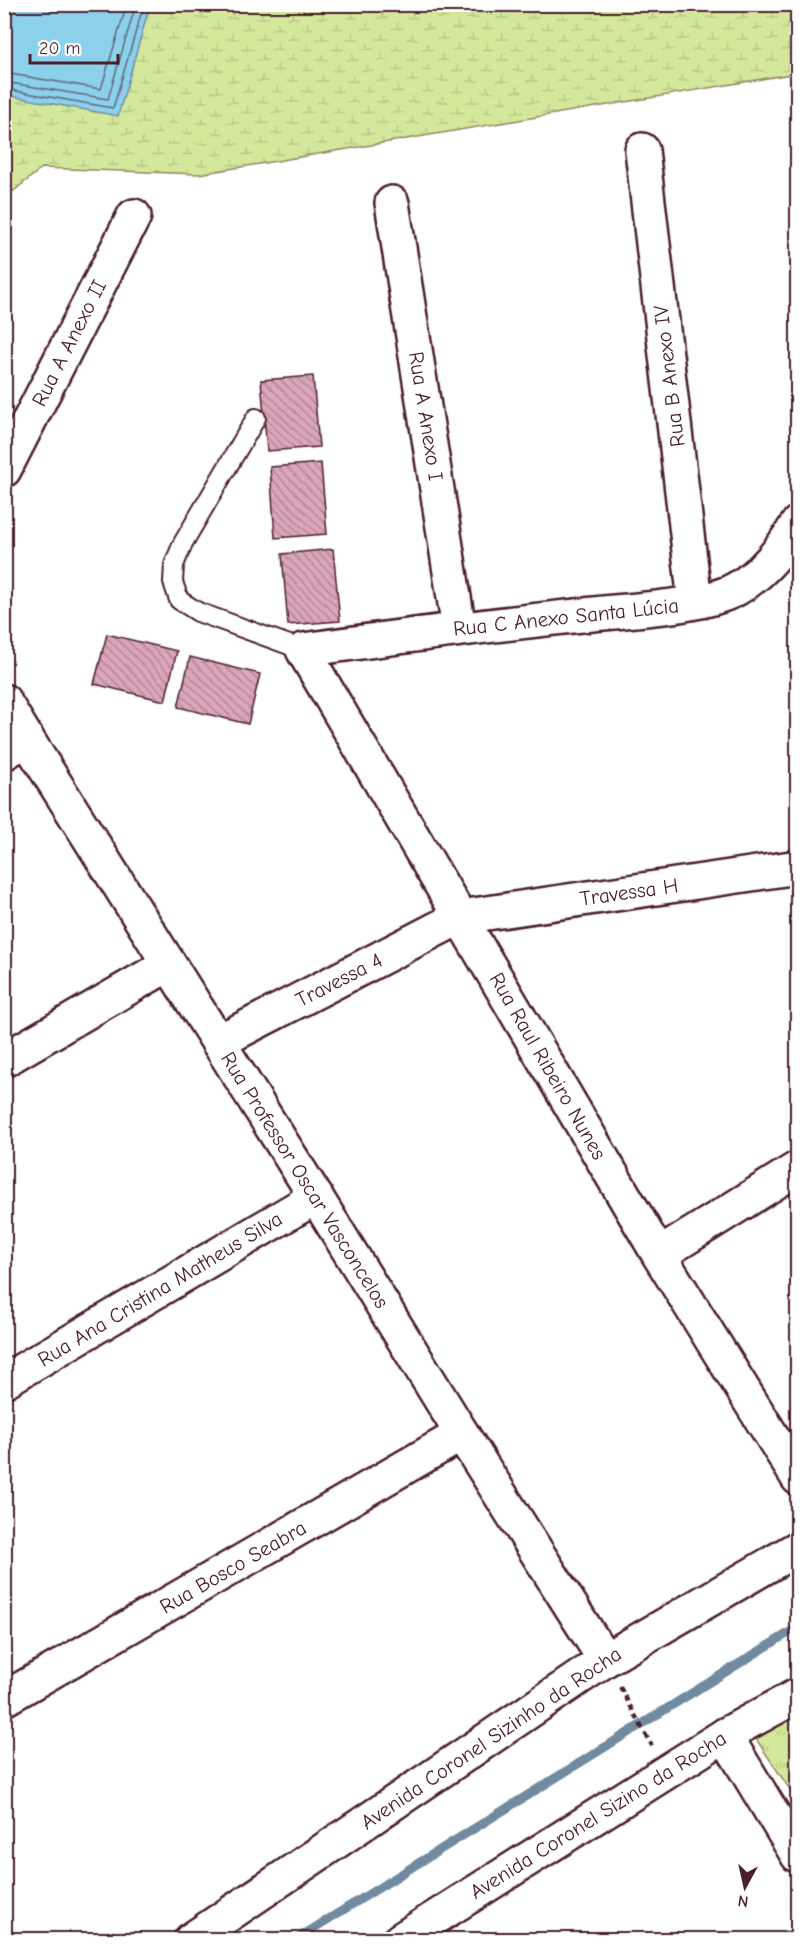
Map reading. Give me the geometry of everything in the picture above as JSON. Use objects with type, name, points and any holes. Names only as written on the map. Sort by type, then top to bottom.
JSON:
[{"type":"street","name":"Rua B Anexo IV","points":[[642,150],[695,602]]},
{"type":"street","name":"Rua A Anexo I","points":[[392,203],[459,629]]},
{"type":"street","name":"Rua A Anexo II","points":[[4,470],[134,216]]},
{"type":"street","name":"Rua C Anexo Santa Lúcia","points":[[303,650],[459,629],[695,602],[734,590],[761,572],[783,547],[798,524]]},
{"type":"street","name":"Rua Raul Ribeiro Nunes","points":[[303,650],[658,1255],[798,1478]]},
{"type":"street","name":"Rua Professor Oscar Vasconcelos","points":[[4,701],[16,746],[169,964],[605,1660]]},
{"type":"street","name":"Travessa H","points":[[460,917],[798,867]]},
{"type":"street","name":"Travessa 4","points":[[218,1042],[460,917]]},
{"type":"street","points":[[4,1060],[169,964]]},
{"type":"street","points":[[658,1255],[798,1168]]},
{"type":"street","name":"Rua Ana Cristina Matheus Silva","points":[[4,1381],[316,1197]]},
{"type":"street","name":"Rua Bosco Seabra","points":[[4,1699],[462,1434]]},
{"type":"street","name":"Avenida Coronel Sizinho da Rocha","points":[[191,1940],[605,1660],[798,1548]]},
{"type":"street","name":"Avenida Coronel Sizino da Rocha","points":[[400,1940],[725,1735],[798,1695]]},
{"type":"street","points":[[725,1735],[798,1856]]},
{"type":"lane","points":[[256,418],[183,543],[174,565],[173,582],[179,600],[198,612],[303,650]]},
{"type":"path","points":[[605,1660],[666,1773]]},
{"type":"green space","points":[[5,5],[797,5],[797,73],[199,174],[42,168],[5,198]]},
{"type":"green space","points":[[797,1714],[797,1800],[756,1739]]},
{"type":"water","points":[[4,5],[150,5],[118,116],[5,95]]},
{"type":"building","points":[[313,376],[319,447],[267,451],[261,380]]},
{"type":"building","points":[[321,463],[327,534],[275,538],[270,467]]},
{"type":"building","points":[[333,549],[340,621],[288,625],[282,554]]},
{"type":"building","points":[[107,634],[177,651],[165,701],[94,684]]},
{"type":"building","points":[[190,657],[260,674],[248,724],[178,707]]},
{"type":"waterway","points":[[295,1940],[798,1627]]}]
